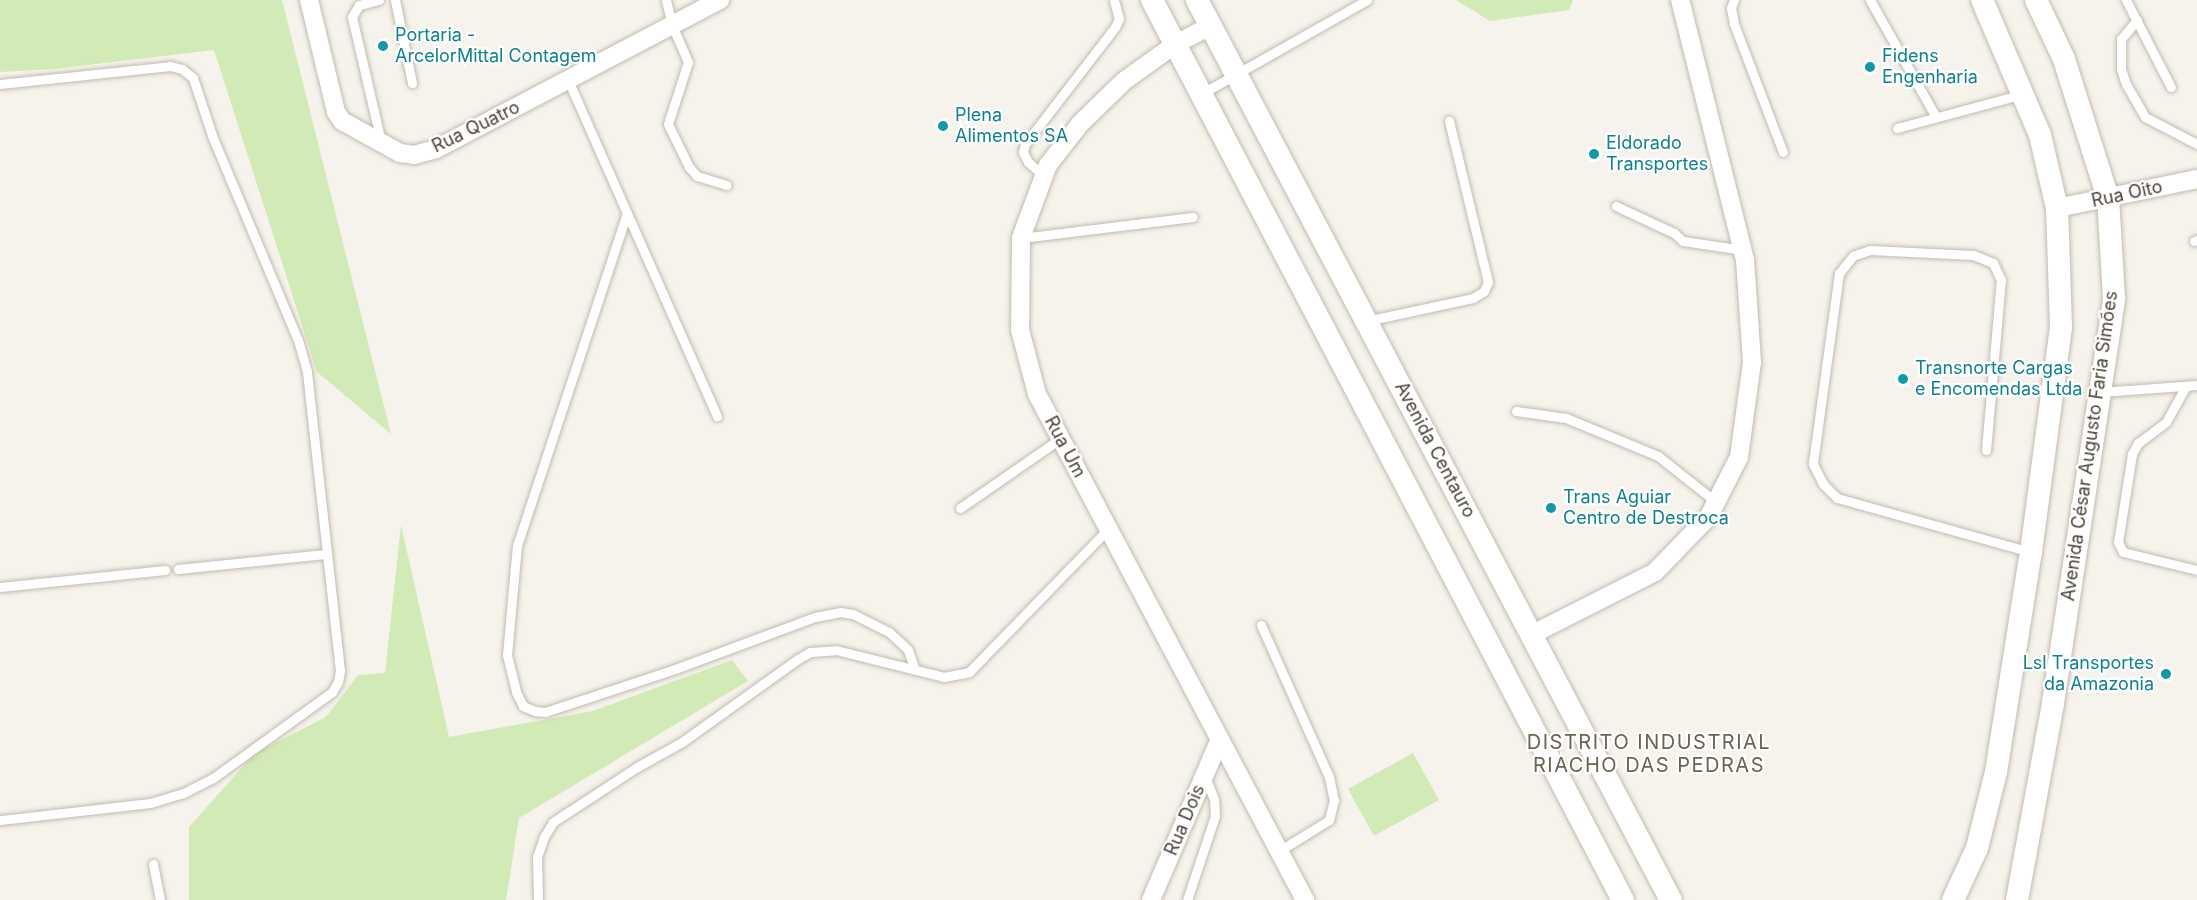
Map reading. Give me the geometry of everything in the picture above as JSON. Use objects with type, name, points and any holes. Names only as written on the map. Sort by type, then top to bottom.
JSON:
[{"type":"street","name":"Rua Quatro","points":[[309,0],[336,112],[342,121],[400,153],[414,154],[436,149],[720,0]]},
{"type":"street","points":[[1152,0],[1623,900]]},
{"type":"street","name":"Avenida Centauro","points":[[1197,0],[1533,634],[1671,900]]},
{"type":"street","points":[[1533,634],[1655,572],[1708,516],[1739,457],[1752,362],[1743,249],[1680,0]]},
{"type":"street","points":[[1953,900],[1977,848],[1996,772],[2031,552],[2061,327],[2057,208],[2040,135],[1982,0]]},
{"type":"street","name":"Avenida César Augusto Faria Simões","points":[[2018,900],[2053,703],[2114,298],[2108,198],[2064,59],[2036,0]]},
{"type":"street","name":"Rua Um","points":[[1210,26],[1174,45],[1124,81],[1080,124],[1048,165],[1021,238],[1020,330],[1037,394],[1305,900]]},
{"type":"street","name":"Rua Oito","points":[[2057,208],[2197,179]]},
{"type":"street","name":"Rua Dois","points":[[1150,900],[1220,739]]},
{"type":"lane","points":[[380,0],[358,5],[352,17],[381,142]]},
{"type":"lane","points":[[394,0],[412,83]]},
{"type":"lane","points":[[666,0],[672,25],[688,62],[668,124],[689,167],[698,176],[727,185]]},
{"type":"lane","points":[[1044,176],[1028,162],[1023,152],[1026,144],[1115,27],[1119,19],[1114,0]]},
{"type":"lane","points":[[1201,94],[1366,0]]},
{"type":"lane","points":[[1734,0],[1731,8],[1734,24],[1783,152]]},
{"type":"lane","points":[[1870,0],[1936,117]]},
{"type":"lane","points":[[2126,0],[2171,87]]},
{"type":"lane","points":[[2137,21],[2121,39],[2121,69],[2126,84],[2145,117],[2197,144]]},
{"type":"lane","points":[[0,84],[170,66],[182,69],[193,78],[213,138],[298,340],[307,372],[340,670],[338,682],[332,692],[213,778],[183,793],[150,803],[0,820]]},
{"type":"lane","points":[[568,80],[717,416]]},
{"type":"lane","points":[[1897,128],[2023,94]]},
{"type":"lane","points":[[1366,321],[1473,298],[1484,291],[1488,282],[1449,121]]},
{"type":"lane","points":[[1616,206],[1674,233],[1683,241],[1743,249]]},
{"type":"lane","points":[[627,213],[517,545],[507,655],[516,693],[523,706],[545,712],[675,669],[814,617],[840,612],[853,614],[889,632],[908,650],[914,667]]},
{"type":"lane","points":[[1021,238],[1194,217]]},
{"type":"lane","points":[[1986,450],[2001,280],[1993,263],[1973,255],[1962,254],[1870,250],[1853,256],[1839,273],[1814,453],[1813,464],[1823,484],[1837,498],[2031,552]]},
{"type":"lane","points":[[2100,392],[2197,385]]},
{"type":"lane","points":[[2186,386],[2166,422],[2138,443],[2132,454],[2118,542],[2122,552],[2197,570]]},
{"type":"lane","points":[[1516,411],[1566,418],[1658,456],[1716,502]]},
{"type":"lane","points":[[960,508],[1060,438]]},
{"type":"lane","points":[[538,900],[537,857],[543,837],[553,822],[637,767],[682,742],[804,656],[822,649],[836,650],[914,667],[944,677],[969,672],[1108,529]]},
{"type":"lane","points":[[178,569],[326,554]]},
{"type":"lane","points":[[0,587],[165,570]]},
{"type":"lane","points":[[1261,624],[1329,777],[1334,800],[1329,820],[1279,851]]},
{"type":"lane","points":[[1187,900],[1215,816],[1214,799],[1204,775]]},
{"type":"lane","points":[[153,864],[160,900]]},
{"type":"green space","points":[[0,0],[282,0],[391,434],[317,372],[214,50],[54,69],[0,72]]},
{"type":"green space","points":[[1456,0],[1573,0],[1569,10],[1490,21]]},
{"type":"green space","points":[[401,525],[449,737],[593,711],[732,660],[748,681],[519,818],[506,900],[189,900],[189,827],[255,753],[326,717],[358,675],[385,673]]},
{"type":"green space","points":[[1413,753],[1439,800],[1374,836],[1348,789]]},
{"type":"place","name":"Portaria - ArcelorMittal Contagem","points":[[383,46]]},
{"type":"place","name":"Fidens Engenharia","points":[[1870,67]]},
{"type":"place","name":"Plena Alimentos SA","points":[[943,126]]},
{"type":"place","name":"Eldorado Transportes","points":[[1594,154]]},
{"type":"place","name":"Transnorte Cargas e Encomendas Ltda","points":[[1903,379]]},
{"type":"place","name":"Trans Aguiar Centro de Destroca","points":[[1551,508]]},
{"type":"place","name":"Lsl Transportes da Amazonia","points":[[2166,674]]},
{"type":"district","name":"DISTRITO INDUSTRIAL RIACHO DAS PEDRAS","points":[[1649,754]]}]
